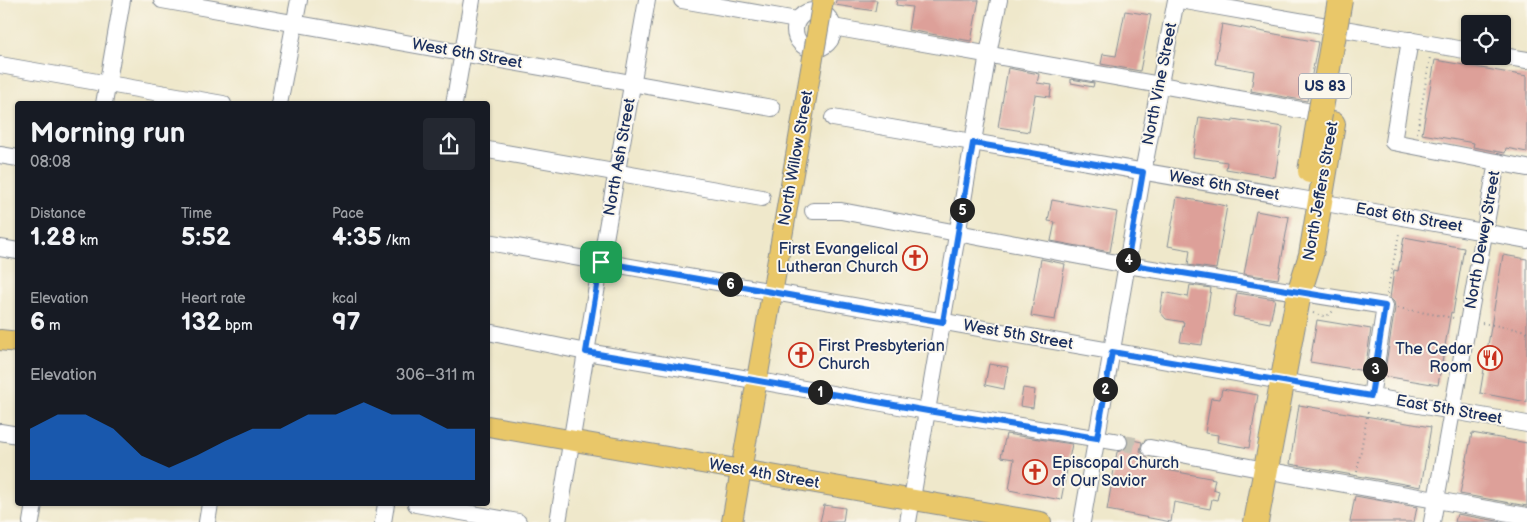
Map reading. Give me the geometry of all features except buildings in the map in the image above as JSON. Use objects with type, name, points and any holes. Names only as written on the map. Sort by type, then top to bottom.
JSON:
[{"type":"highway","name":"North Jeffers Street","points":[[1318,173],[1340,0]]},
{"type":"highway","name":"North Jeffers Street","points":[[1256,522],[1299,293],[1311,255],[1313,201],[1355,0]]},
{"type":"main road","name":"North Willow Street","points":[[732,522],[773,292],[820,4]]},
{"type":"main road","points":[[0,340],[15,342]]},
{"type":"main road","name":"West 4th Street","points":[[490,426],[1041,522]]},
{"type":"street","points":[[104,101],[122,0]]},
{"type":"street","name":"West 6th Street","points":[[162,0],[772,108]]},
{"type":"street","points":[[281,101],[299,0]]},
{"type":"street","points":[[454,101],[472,0]]},
{"type":"street","name":"North Ash Street","points":[[558,522],[647,0]]},
{"type":"street","points":[[682,0],[797,20]]},
{"type":"street","points":[[908,522],[988,54],[999,0]]},
{"type":"street","points":[[1178,0],[1461,49]]},
{"type":"street","name":"North Vine Street","points":[[1082,522],[1143,172],[1178,0]]},
{"type":"street","points":[[820,4],[834,27],[832,38],[827,45],[814,50],[802,45],[798,40],[795,28],[797,20],[820,4]]},
{"type":"street","points":[[834,27],[1312,112]]},
{"type":"street","name":"North Dewey Street","points":[[1410,40],[1393,142],[1496,162],[1432,522]]},
{"type":"street","points":[[1511,57],[1527,60]]},
{"type":"street","points":[[0,65],[205,101]]},
{"type":"street","name":"West 6th Street","points":[[833,118],[1313,201]]},
{"type":"street","points":[[490,150],[762,198]]},
{"type":"street","points":[[0,155],[15,158]]},
{"type":"street","points":[[1496,162],[1527,168]]},
{"type":"street","name":"East 6th Street","points":[[1313,201],[1527,240]]},
{"type":"street","points":[[813,212],[842,211],[1127,264],[1385,306],[1369,404]]},
{"type":"street","name":"West 5th Street","points":[[490,242],[1283,381]]},
{"type":"street","points":[[0,248],[15,250]]},
{"type":"street","points":[[490,332],[586,352],[1119,442]]},
{"type":"street","name":"East 5th Street","points":[[1283,381],[1369,404],[1452,411],[1527,424]]},
{"type":"street","points":[[0,432],[15,434]]},
{"type":"street","points":[[1150,448],[1527,516]]},
{"type":"street","points":[[31,522],[34,506]]},
{"type":"street","points":[[207,522],[210,506]]},
{"type":"street","points":[[383,522],[386,506]]},
{"type":"street","points":[[427,506],[518,522]]},
{"type":"path","points":[[1416,136],[1430,57]]},
{"type":"path","points":[[1399,234],[1385,306],[1459,319]]},
{"type":"path","points":[[1479,322],[1527,331]]},
{"type":"path","points":[[1355,486],[1369,404]]},
{"type":"tunnel","points":[[1119,442],[1150,448]]},
{"type":"place","name":"First Evangelical Lutheran Church","points":[[915,258]]},
{"type":"place","name":"First Presbyterian Church","points":[[801,355]]},
{"type":"place","name":"The Cedar Room","points":[[1490,358]]},
{"type":"place","name":"Episcopal Church of Our Savior","points":[[1035,472]]},
{"type":"route","points":[[973,143],[1143,172],[1127,264],[1385,306],[1371,396],[1112,352],[1097,438],[586,352],[601,262],[943,322],[973,143]]}]
